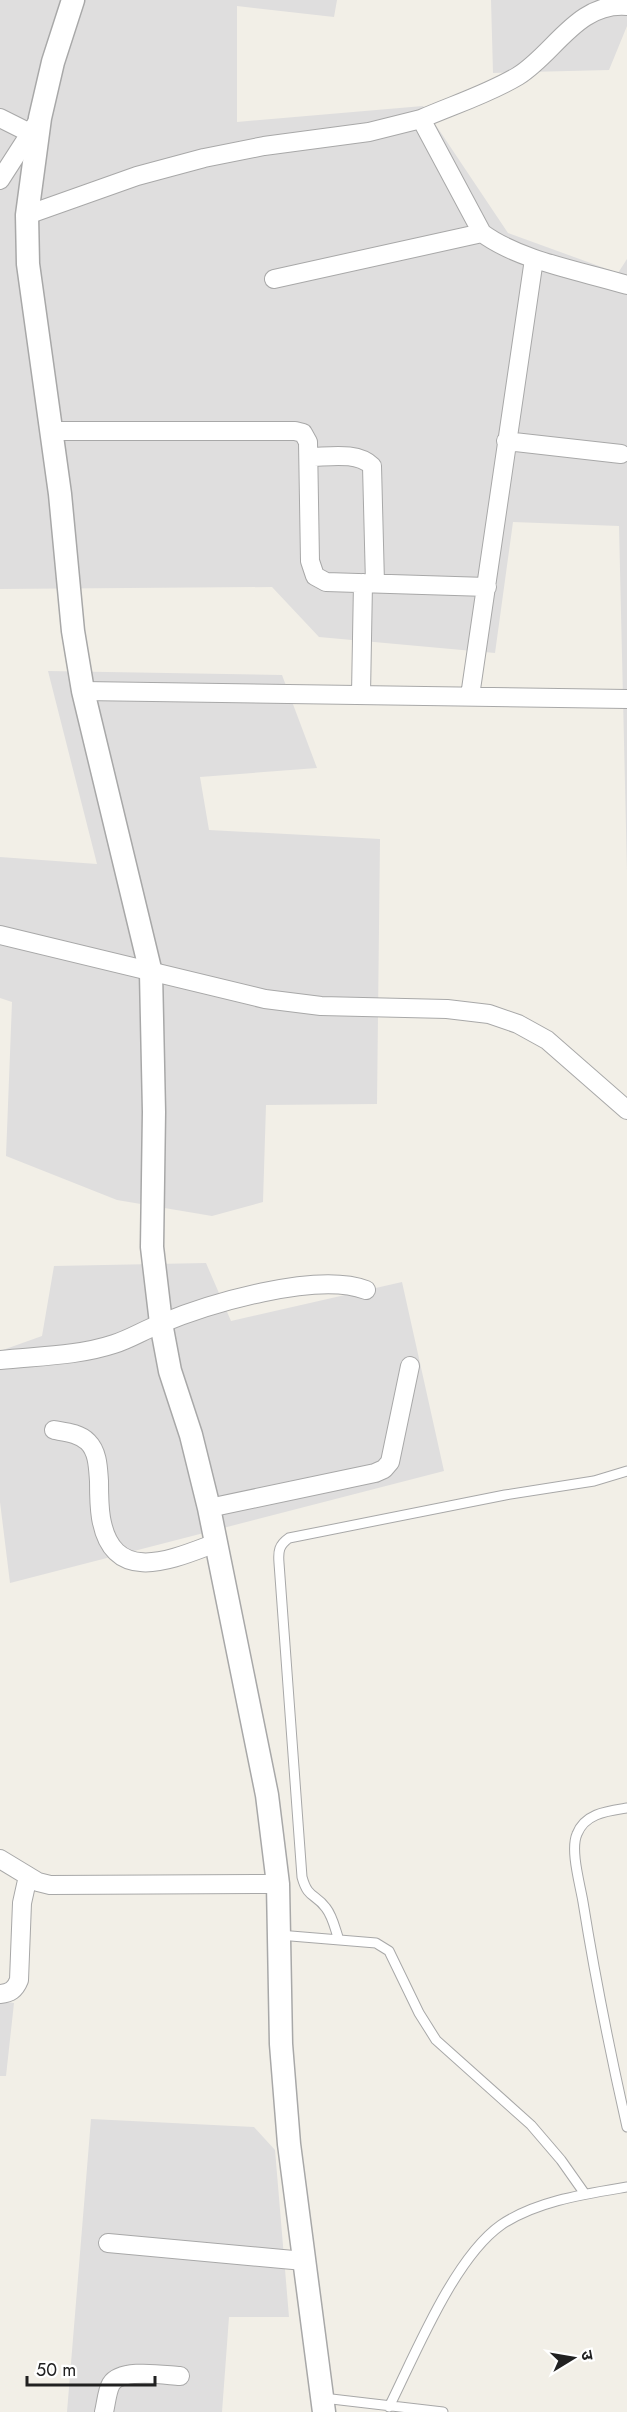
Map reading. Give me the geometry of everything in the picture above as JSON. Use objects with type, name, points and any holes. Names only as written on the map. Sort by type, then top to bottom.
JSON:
[{"type":"street","points":[[581,19],[584,0]]},
{"type":"street","points":[[68,2],[35,125],[27,215],[27,264],[60,494],[72,631],[83,691],[151,973],[152,1247],[161,1323],[170,1371],[191,1436],[209,1508],[267,1795],[278,1884],[281,2044],[289,2144],[323,2405]]},
{"type":"street","points":[[27,215],[137,176],[204,158],[264,146],[369,132],[421,119],[517,76],[539,61],[564,32],[581,19],[600,10],[627,6]]},
{"type":"street","points":[[0,118],[35,125]]},
{"type":"street","points":[[421,119],[482,233],[497,244],[534,259],[627,285]]},
{"type":"street","points":[[0,180],[35,125]]},
{"type":"street","points":[[274,279],[482,233]]},
{"type":"street","points":[[470,696],[534,259]]},
{"type":"street","points":[[50,431],[295,431],[303,433],[308,442],[310,561],[315,576],[326,582],[486,587]]},
{"type":"street","points":[[506,441],[621,454]]},
{"type":"street","points":[[309,457],[356,457],[365,459],[372,466],[369,583],[361,694]]},
{"type":"street","points":[[83,691],[627,699]]},
{"type":"street","points":[[0,935],[265,999],[321,1006],[447,1009],[489,1014],[518,1024],[547,1040],[627,1110]]},
{"type":"street","points":[[0,1360],[96,1349],[115,1344],[161,1323],[208,1307],[304,1286],[316,1284],[353,1286],[366,1290]]},
{"type":"street","points":[[209,1508],[375,1473],[384,1469],[390,1462],[410,1366]]},
{"type":"street","points":[[54,1430],[78,1435],[89,1442],[96,1455],[101,1518],[107,1539],[118,1554],[142,1563],[163,1562],[216,1543]]},
{"type":"street","points":[[0,1859],[38,1882],[50,1885],[278,1884]]},
{"type":"street","points":[[0,1994],[9,1993],[16,1988],[19,1980],[22,1903],[28,1876]]},
{"type":"street","points":[[108,2243],[304,2261]]},
{"type":"street","points":[[104,2412],[110,2386],[117,2377],[127,2374],[180,2376]]},
{"type":"lane","points":[[339,1940],[331,1916],[324,1905],[305,1889],[302,1877],[278,1551],[281,1543],[289,1538],[505,1494],[594,1481],[627,1471]]},
{"type":"lane","points":[[627,1808],[594,1815],[584,1822],[576,1835],[575,1856],[593,1965],[627,2127]]},
{"type":"lane","points":[[279,1935],[376,1943],[389,1951],[419,2013],[436,2040],[531,2125],[561,2160],[585,2194]]},
{"type":"lane","points":[[389,2407],[459,2271],[478,2246],[501,2225],[530,2210],[585,2194],[627,2187]]},
{"type":"lane","points":[[323,2405],[389,2407],[443,2412]]},
{"type":"shaded area","points":[[0,0],[337,0],[334,17],[237,6],[237,122],[423,106],[508,233],[618,273],[627,259],[627,871],[619,526],[513,522],[495,653],[319,637],[272,587],[0,589]]},
{"type":"shaded area","points":[[491,0],[627,0],[627,26],[609,70],[493,73]]},
{"type":"shaded area","points":[[48,671],[282,675],[317,768],[200,777],[209,830],[380,839],[377,1104],[266,1105],[263,1202],[212,1216],[117,1200],[6,1156],[12,1002],[0,998],[0,857],[97,864]]},
{"type":"shaded area","points":[[206,1263],[231,1321],[402,1282],[444,1471],[10,1583],[0,1502],[0,1351],[42,1336],[54,1266]]},
{"type":"shaded area","points":[[0,2001],[14,2003],[6,2076],[0,2076]]},
{"type":"shaded area","points":[[91,2119],[254,2127],[275,2150],[289,2317],[229,2317],[222,2412],[67,2412]]}]
